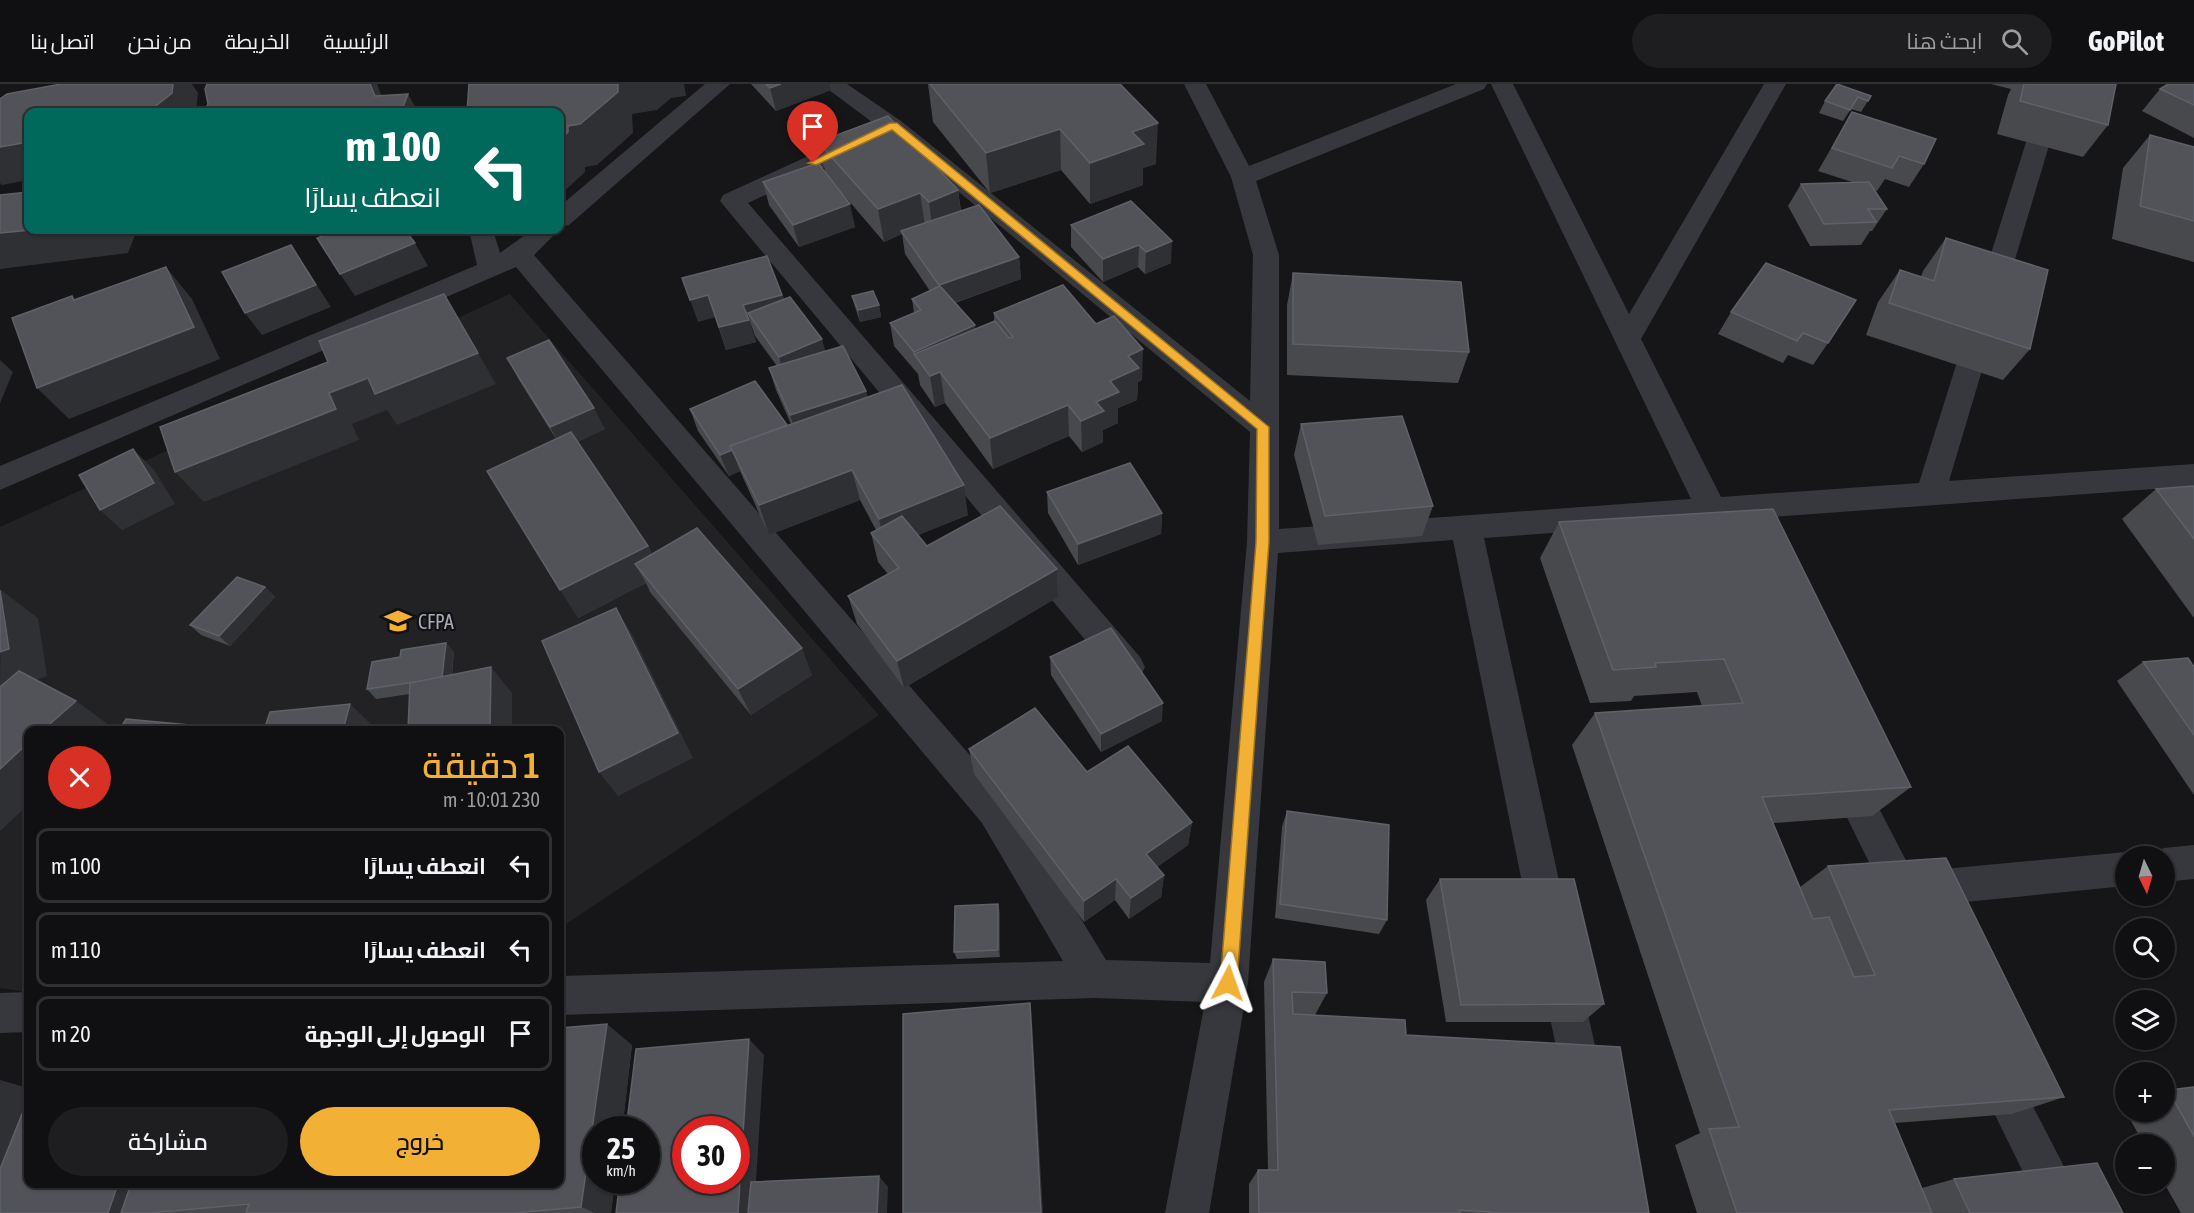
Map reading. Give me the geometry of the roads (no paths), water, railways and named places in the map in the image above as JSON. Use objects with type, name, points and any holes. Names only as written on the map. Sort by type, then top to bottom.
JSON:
[{"type":"street","points":[[564,216],[719,84]]},
{"type":"street","points":[[832,84],[893,126],[1263,427]]},
{"type":"street","points":[[1187,1213],[1228,983],[1263,542],[1266,255],[1243,177],[1195,84]]},
{"type":"street","points":[[1243,177],[1476,84]]},
{"type":"street","points":[[1502,84],[1746,579]]},
{"type":"street","points":[[1628,339],[1775,84]]},
{"type":"street","points":[[1930,495],[2045,120],[2080,84]]},
{"type":"street","points":[[893,126],[732,201],[1142,684]]},
{"type":"street","points":[[483,234],[491,269]]},
{"type":"street","points":[[0,479],[491,269],[519,254],[543,234]]},
{"type":"street","points":[[519,254],[995,811],[1096,979]]},
{"type":"street","points":[[1263,542],[1710,508],[1930,495],[2194,475]]},
{"type":"street","points":[[1466,528],[1591,1120]]},
{"type":"street","points":[[1834,755],[1923,932]]},
{"type":"street","points":[[2175,864],[2194,862]]},
{"type":"street","points":[[1902,890],[2115,870]]},
{"type":"street","points":[[564,996],[1096,979],[1228,983]]},
{"type":"street","points":[[0,1013],[24,1012]]},
{"type":"street","points":[[1982,1046],[2066,1213]]},
{"type":"place","name":"CFPA","points":[[398,621]]}]
